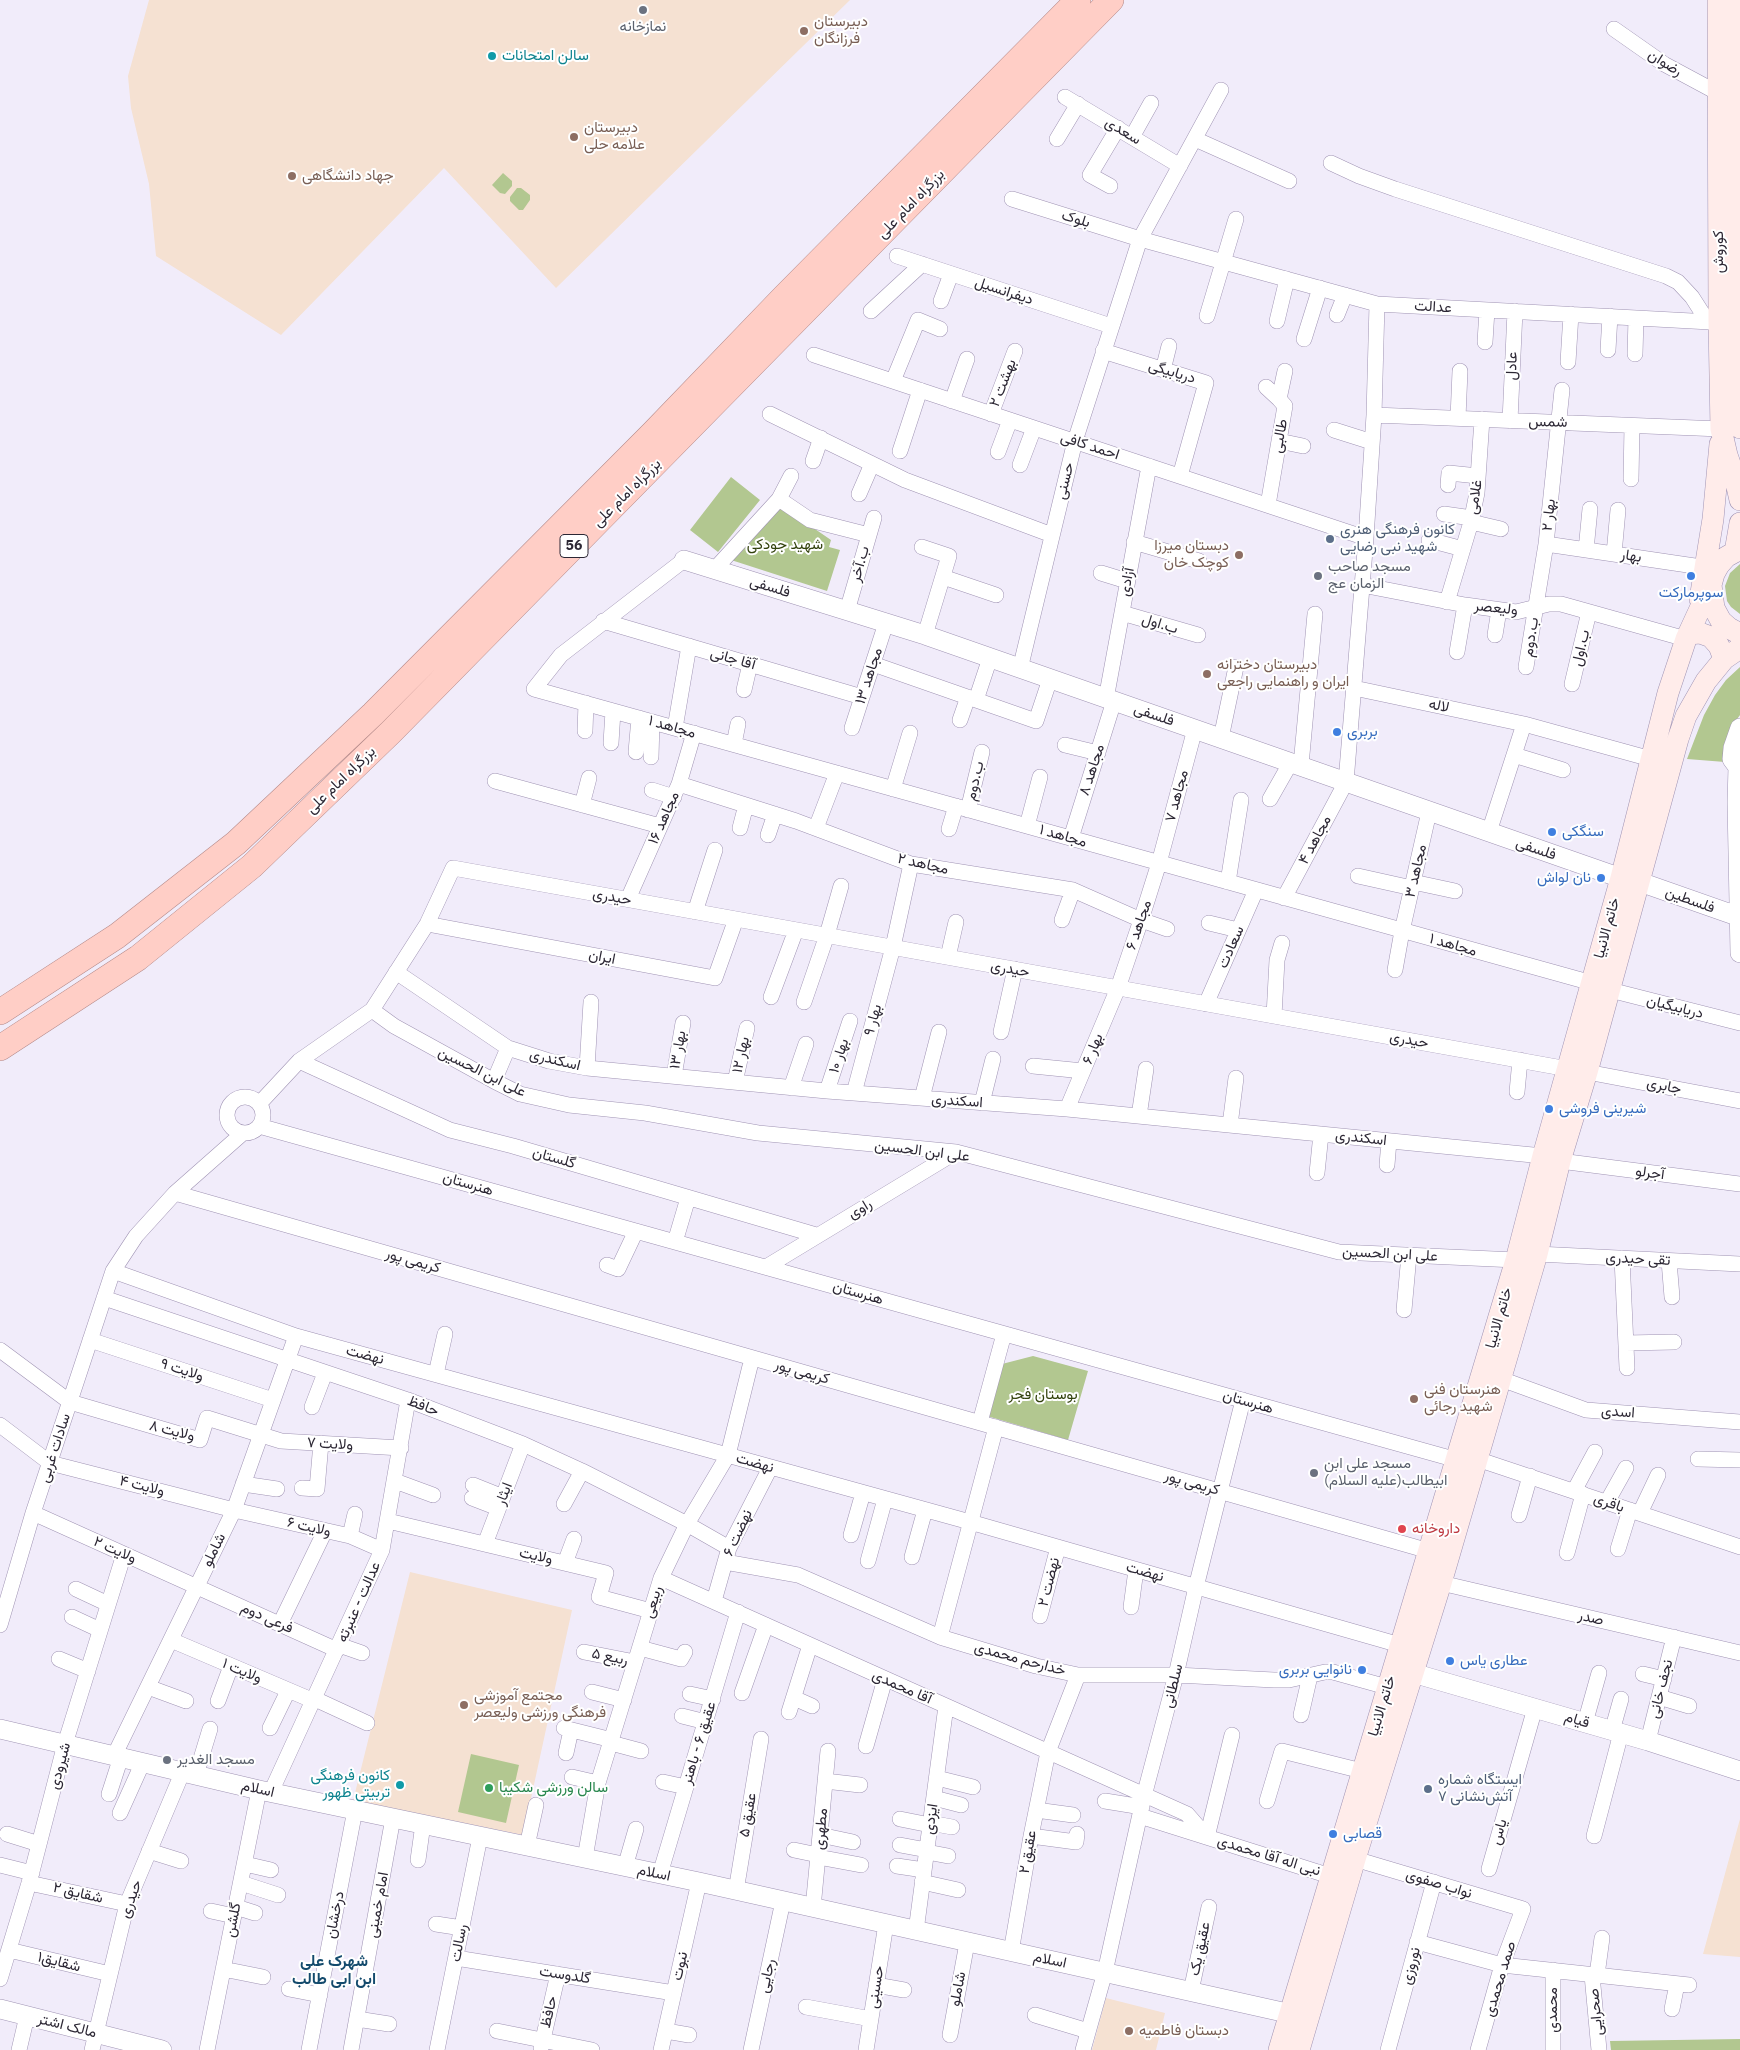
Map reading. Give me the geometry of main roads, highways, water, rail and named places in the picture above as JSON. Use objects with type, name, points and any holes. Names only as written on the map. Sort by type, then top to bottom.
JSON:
[{"type":"highway","name":"بزرگراه امام علی","points":[[0,1012],[118,936],[236,843],[315,769],[373,714],[653,434],[778,304],[1078,0]]},
{"type":"highway","name":"بزرگراه امام علی","points":[[0,1048],[138,958],[252,866],[391,732],[1111,0]]},
{"type":"main road","name":"کوروش","points":[[1718,0],[1721,322],[1731,429],[1726,455],[1735,478],[1740,500]]},
{"type":"main road","name":"کوروش","points":[[1721,322],[1736,0]]},
{"type":"main road","points":[[1731,429],[1713,519],[1711,574],[1714,608],[1721,621],[1740,634]]},
{"type":"main road","points":[[1711,574],[1726,557],[1737,550],[1740,523]]},
{"type":"main road","name":"خاتم الانبیا","points":[[1630,880],[1651,760],[1668,693],[1711,574]]},
{"type":"main road","points":[[1687,637],[1700,633],[1711,637],[1719,646],[1732,654]]},
{"type":"main road","name":"خاتم الانبیا","points":[[1299,2050],[1299,2015],[1330,1876],[1362,1771],[1398,1676],[1441,1583],[1467,1459],[1516,1260],[1551,1159],[1630,880],[1686,716],[1706,681],[1732,654]]},
{"type":"main road","name":"خاتم الانبیا","points":[[1279,2050],[1299,2015],[1355,1858],[1398,1676],[1400,1645],[1429,1550],[1500,1379],[1537,1254],[1551,1159]]},
{"type":"place","name":"نمازخانه","points":[[643,10]]},
{"type":"place","name":"دبیرستان فرزانگان","points":[[804,31]]},
{"type":"place","name":"سالن امتحانات","points":[[492,56]]},
{"type":"place","name":"دبیرستان علامه حلی","points":[[574,137]]},
{"type":"place","name":"جهاد دانشگاهی","points":[[292,176]]},
{"type":"place","name":"کانون فرهنگی هنری شهید نبی رضایی","points":[[1330,539]]},
{"type":"place","name":"دبستان میرزا کوچک خان","points":[[1239,555]]},
{"type":"place","name":"مسجد صاحب الزمان عج","points":[[1318,576]]},
{"type":"place","name":"سوپرمارکت","points":[[1691,576]]},
{"type":"place","name":"دبیرستان دخترانه ایران و راهنمایی راجعی","points":[[1207,674]]},
{"type":"place","name":"بربری","points":[[1337,732]]},
{"type":"place","name":"سنگکی","points":[[1552,832]]},
{"type":"place","name":"نان لواش","points":[[1601,878]]},
{"type":"place","name":"شیرینی فروشی","points":[[1549,1109]]},
{"type":"place","name":"هنرستان فنی شهید رجائی","points":[[1414,1399]]},
{"type":"place","name":"مسجد علی ابن ابیطالب(علیه السلام)","points":[[1314,1473]]},
{"type":"place","name":"داروخانه","points":[[1402,1529]]},
{"type":"place","name":"عطاری یاس","points":[[1450,1661]]},
{"type":"place","name":"نانوایی بربری","points":[[1362,1670]]},
{"type":"place","name":"مجتمع آموزشی فرهنگی ورزشی ولیعصر","points":[[464,1705]]},
{"type":"place","name":"مسجد الغدیر","points":[[167,1760]]},
{"type":"place","name":"کانون فرهنگی تربیتی ظهور","points":[[400,1785]]},
{"type":"place","name":"سالن ورزشی شکیبا","points":[[489,1788]]},
{"type":"place","name":"ایستگاه شماره ۷ آتش‌نشانی","points":[[1428,1789]]},
{"type":"place","name":"قصابی","points":[[1333,1834]]},
{"type":"place","name":"دبستان فاطمیه","points":[[1129,2031]]},
{"type":"district","name":"شهرک علی ابن ابی طالب","points":[[334,1970]]},
{"type":"park label","name":"شهید جودکی","points":[[785,545]]},
{"type":"park label","name":"بوستان فجر","points":[[1043,1395]]}]
